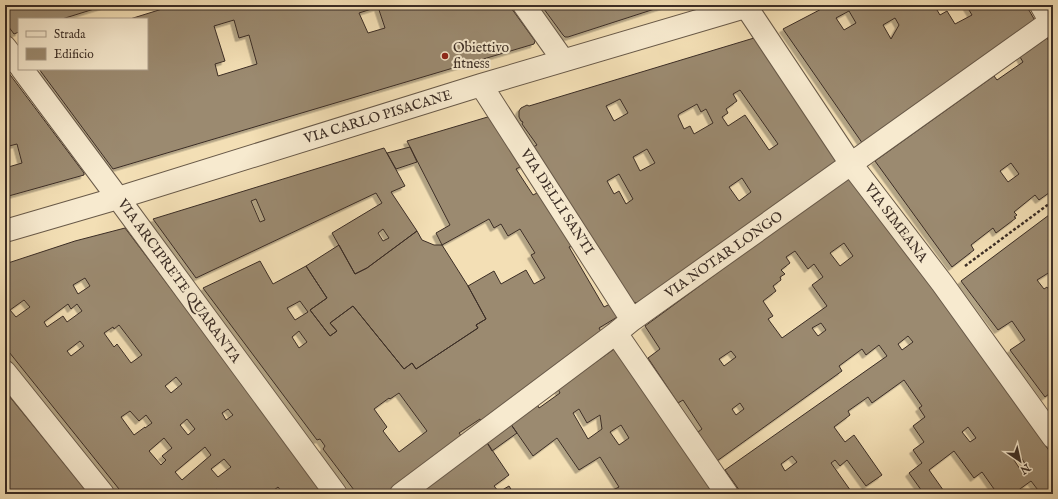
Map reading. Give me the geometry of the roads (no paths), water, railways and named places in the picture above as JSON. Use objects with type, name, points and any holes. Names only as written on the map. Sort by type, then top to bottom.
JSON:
[{"type":"street","points":[[524,5],[563,60]]},
{"type":"street","name":"VIA CARLO PISACANE","points":[[5,231],[118,198],[563,60],[748,6]]},
{"type":"street","name":"VIA SIMEANA","points":[[748,6],[851,164],[942,283],[1053,437]]},
{"type":"street","name":"VIA NOTAR LONGO","points":[[401,494],[632,320],[851,164],[1048,18]]},
{"type":"street","points":[[5,47],[18,65]]},
{"type":"street","name":"VIA ARCIPRETE QUARANTA","points":[[23,70],[336,494]]},
{"type":"street","name":"VIA DELLI SANTI","points":[[481,85],[632,320]]},
{"type":"street","points":[[616,333],[726,494]]},
{"type":"street","points":[[5,372],[103,494]]},
{"type":"place","name":"Obiettivo fitness","points":[[445,56]]}]
